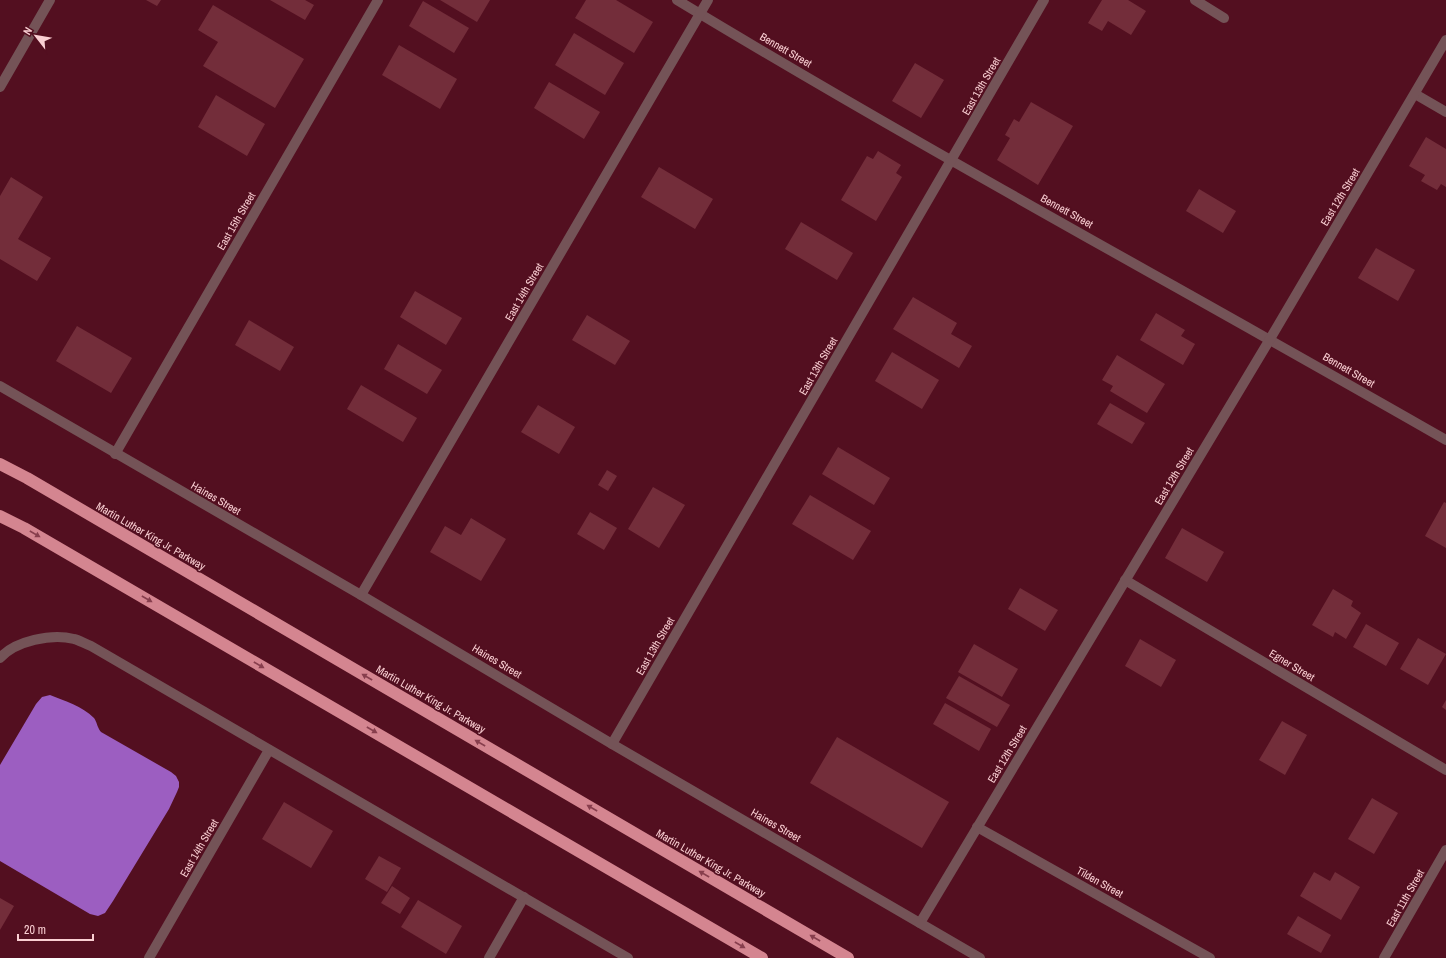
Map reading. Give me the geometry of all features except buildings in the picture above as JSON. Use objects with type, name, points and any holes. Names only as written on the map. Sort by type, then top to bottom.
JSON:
[{"type":"highway","name":"Martin Luther King Jr. Parkway","points":[[0,464],[28,478],[848,958]]},
{"type":"highway","points":[[0,516],[24,528],[762,958]]},
{"type":"street","points":[[0,87],[50,0]]},
{"type":"street","name":"East 15th Street","points":[[115,454],[378,0]]},
{"type":"street","name":"Bennett Street","points":[[678,0],[952,161],[1270,339],[1446,440]]},
{"type":"street","name":"East 14th Street","points":[[361,596],[708,0]]},
{"type":"street","name":"East 13th Street","points":[[612,744],[952,161],[1044,0]]},
{"type":"street","points":[[1195,0],[1224,18]]},
{"type":"street","name":"East 12th Street","points":[[920,923],[1270,339],[1446,40]]},
{"type":"street","points":[[1414,94],[1446,112]]},
{"type":"street","name":"Haines Street","points":[[0,386],[980,958]]},
{"type":"street","name":"Egner Street","points":[[1125,580],[1446,770]]},
{"type":"street","points":[[0,658],[17,646],[35,640],[59,637],[74,639],[91,646],[628,958]]},
{"type":"street","name":"East 14th Street","points":[[149,958],[269,750]]},
{"type":"street","name":"Tilden Street","points":[[978,827],[1210,958]]},
{"type":"street","name":"East 11th Street","points":[[1384,958],[1446,850]]},
{"type":"street","points":[[489,958],[524,897]]},
{"type":"shaded area","points":[[50,695],[84,710],[94,718],[101,732],[171,772],[176,776],[179,782],[179,787],[169,809],[113,901],[105,913],[98,916],[90,914],[0,861],[0,765],[36,704],[42,697]]}]
